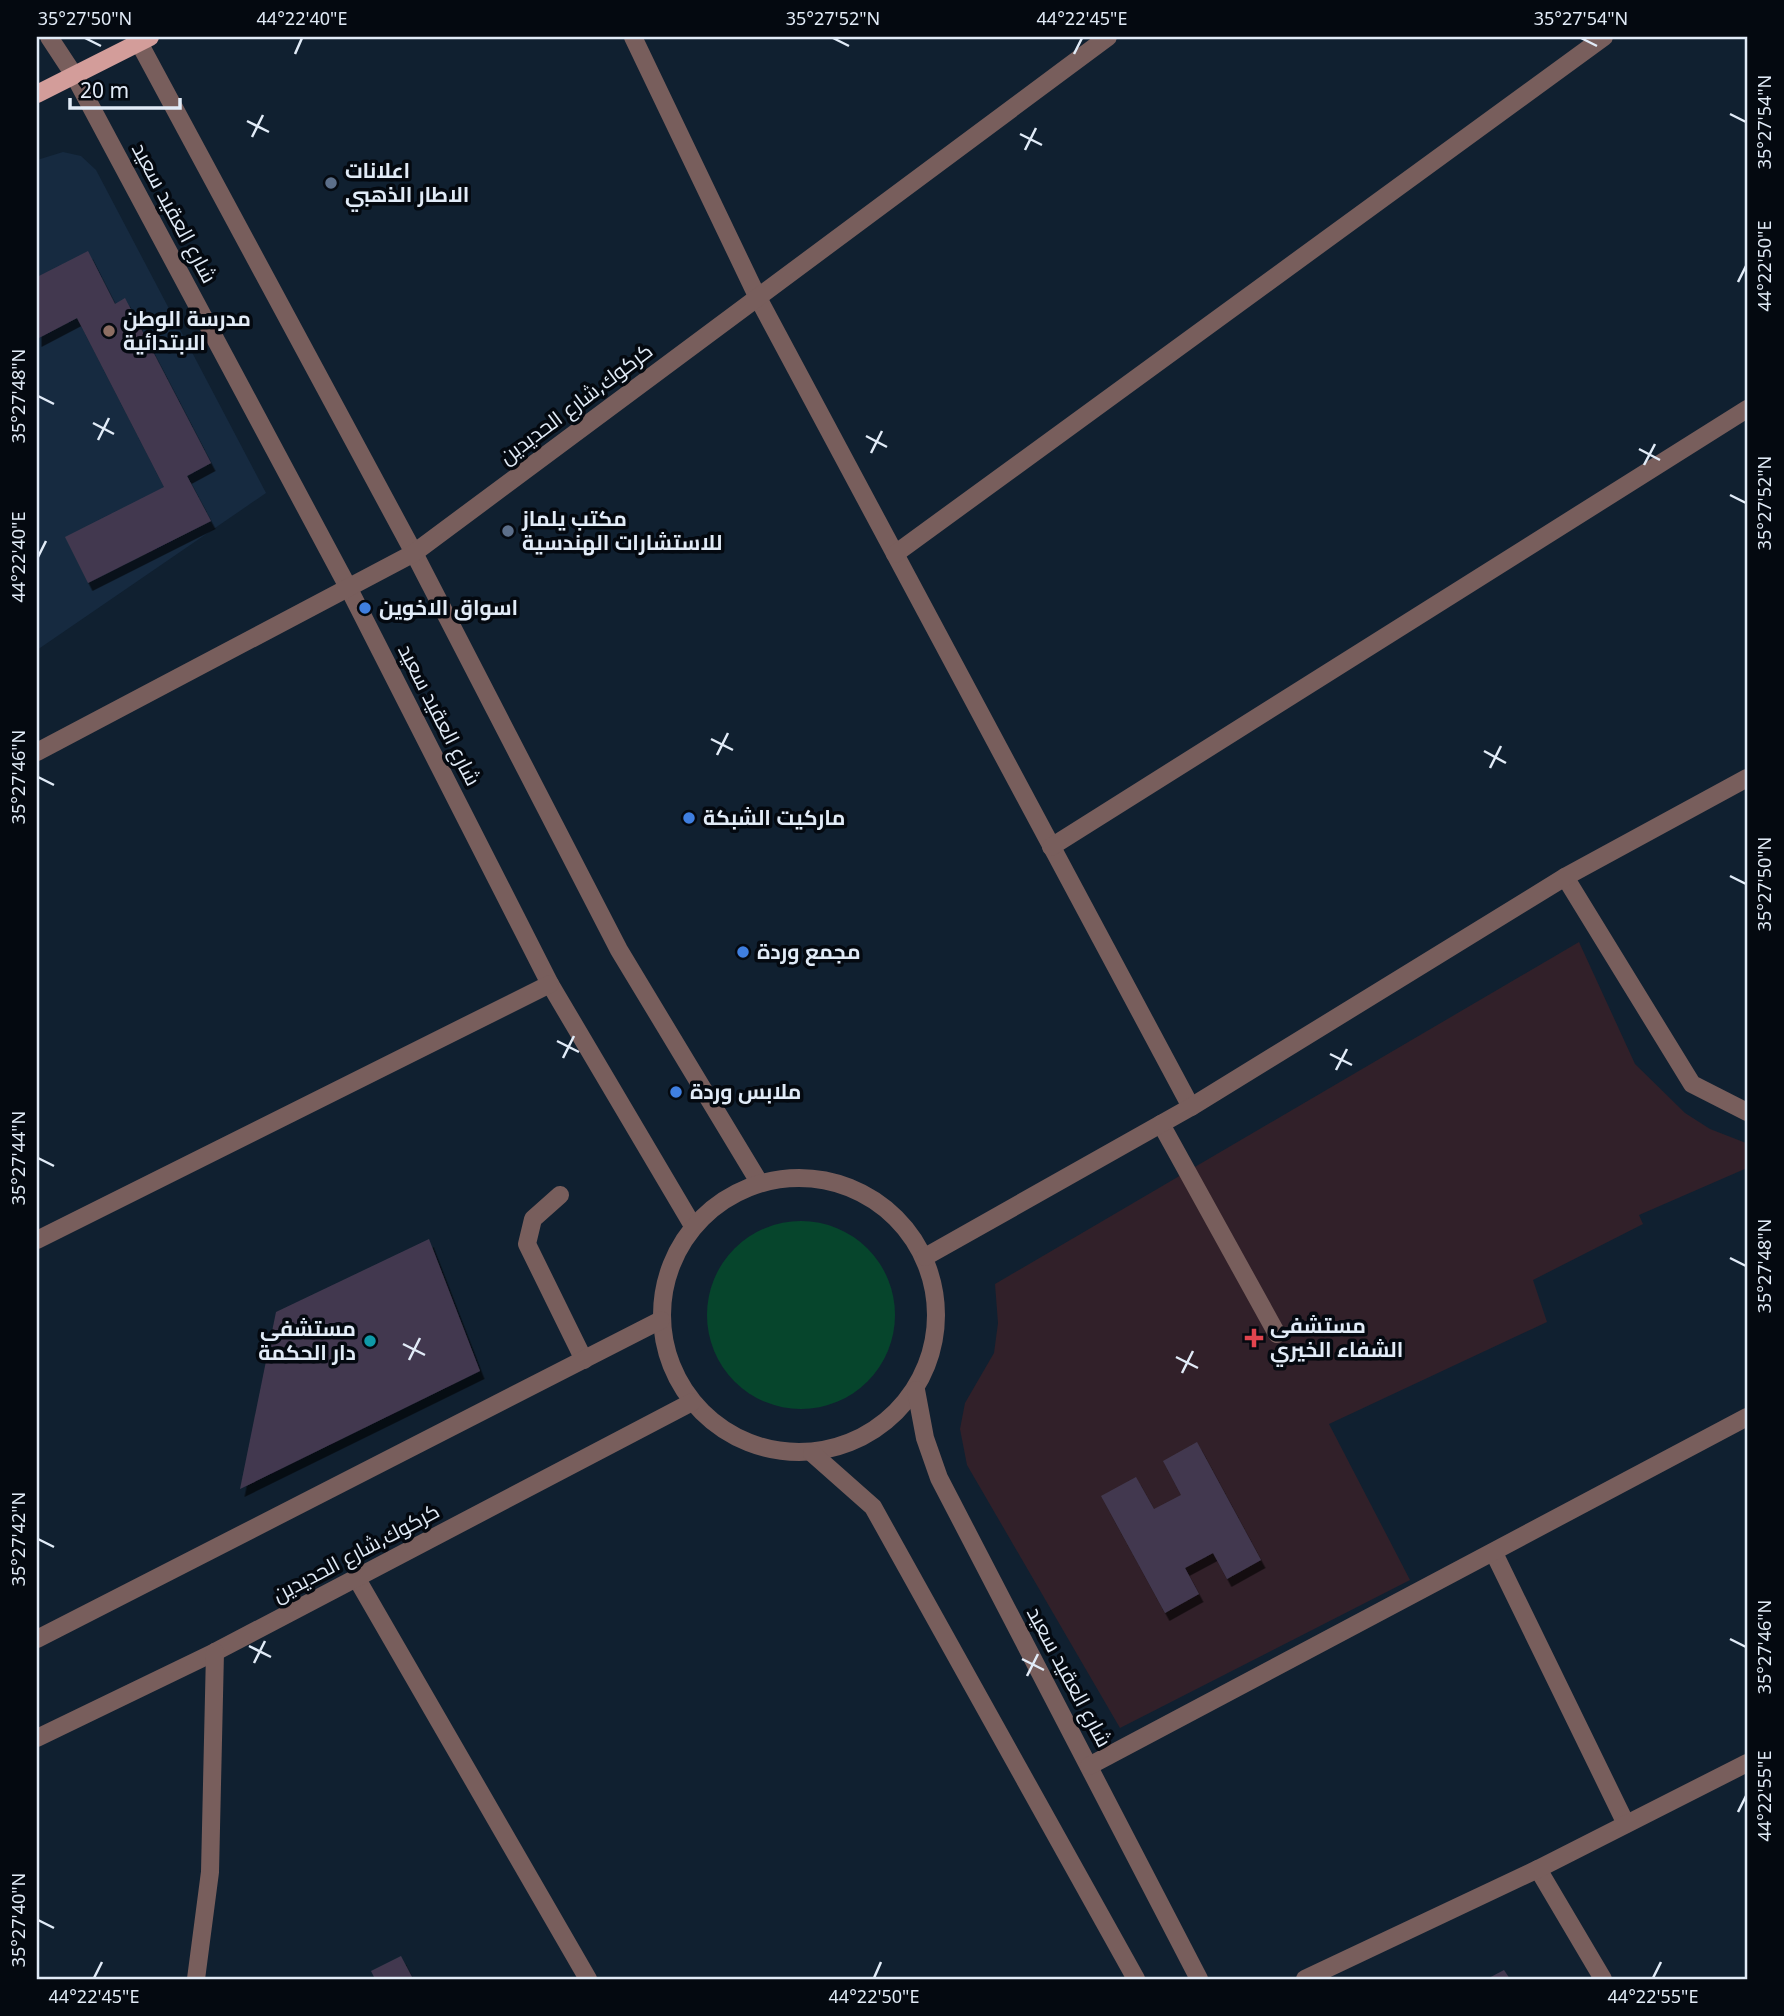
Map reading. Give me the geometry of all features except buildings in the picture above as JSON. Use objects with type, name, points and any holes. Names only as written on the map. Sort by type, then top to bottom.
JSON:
[{"type":"main road","points":[[37,94],[142,39]]},
{"type":"street","name":"شارع العقيد سعيد","points":[[49,37],[74,75],[349,589],[550,984],[693,1226]]},
{"type":"street","points":[[633,37],[757,296],[1191,1107]]},
{"type":"street","name":"كركوك,شارع الحديدين","points":[[37,752],[414,553],[1108,37]]},
{"type":"street","points":[[895,554],[1604,37]]},
{"type":"street","points":[[142,39],[414,553],[619,950],[759,1182]]},
{"type":"street","points":[[1051,847],[1747,409]]},
{"type":"street","points":[[925,1257],[1191,1107],[1565,877],[1747,778]]},
{"type":"street","points":[[1565,877],[1692,1084],[1747,1112]]},
{"type":"street","points":[[37,1240],[550,984]]},
{"type":"street","points":[[1161,1124],[1277,1334]]},
{"type":"street","points":[[799,1176],[838,1182],[874,1198],[904,1224],[925,1257],[938,1301],[934,1347],[916,1390],[886,1424],[850,1444],[812,1453],[778,1451],[746,1442],[717,1426],[692,1402],[670,1363],[661,1320],[664,1286],[675,1255],[693,1226],[723,1200],[759,1182],[799,1176]]},
{"type":"street","points":[[560,1195],[533,1219],[527,1244],[583,1360]]},
{"type":"street","points":[[37,1639],[661,1320]]},
{"type":"street","name":"شارع العقيد سعيد","points":[[916,1390],[925,1438],[939,1478],[1199,1979]]},
{"type":"street","name":"كركوك,شارع الحديدين","points":[[37,1738],[358,1579],[692,1402]]},
{"type":"street","points":[[1089,1766],[1747,1417]]},
{"type":"street","points":[[812,1453],[873,1507],[1136,1979]]},
{"type":"street","points":[[1494,1553],[1626,1825]]},
{"type":"street","points":[[358,1579],[588,1979]]},
{"type":"street","points":[[197,1979],[210,1872],[215,1652]]},
{"type":"street","points":[[1306,1979],[1538,1869],[1747,1763]]},
{"type":"street","points":[[1538,1869],[1603,1979]]},
{"type":"shaded area","name":"مدرسة الوطن الابتدائية","points":[[63,152],[81,156],[96,170],[266,493],[37,650],[37,160]]},
{"type":"shaded area","name":"مستشفى الشفاء الخيري","points":[[1579,942],[1635,1064],[1685,1113],[1710,1129],[1746,1143],[1747,1168],[1639,1215],[1643,1224],[1533,1280],[1547,1322],[1329,1424],[1410,1580],[1120,1728],[967,1465],[960,1429],[965,1403],[994,1353],[998,1323],[995,1284]]},
{"type":"green space","points":[[801,1221],[819,1222],[837,1228],[868,1248],[888,1279],[894,1297],[894,1333],[888,1351],[868,1382],[837,1402],[819,1408],[801,1409],[783,1408],[765,1402],[734,1382],[714,1351],[708,1333],[707,1315],[708,1297],[714,1279],[734,1248],[765,1228],[783,1222]]},
{"type":"place","name":"اعلانات الاطار الذهبي","points":[[331,183]]},
{"type":"place","name":"مدرسة الوطن الابتدائية","points":[[109,331]]},
{"type":"place","name":"مكتب يلماز للاستشارات الهندسية","points":[[508,531]]},
{"type":"place","name":"اسواق الاخوين","points":[[365,608]]},
{"type":"place","name":"ماركيت الشبكة","points":[[689,818]]},
{"type":"place","name":"مجمع وردة","points":[[743,952]]},
{"type":"place","name":"ملابس وردة","points":[[676,1092]]},
{"type":"place","name":"مستشفى الشفاء الخيري","points":[[1254,1338]]},
{"type":"place","name":"مستشفى دار الحكمة","points":[[370,1341]]}]
